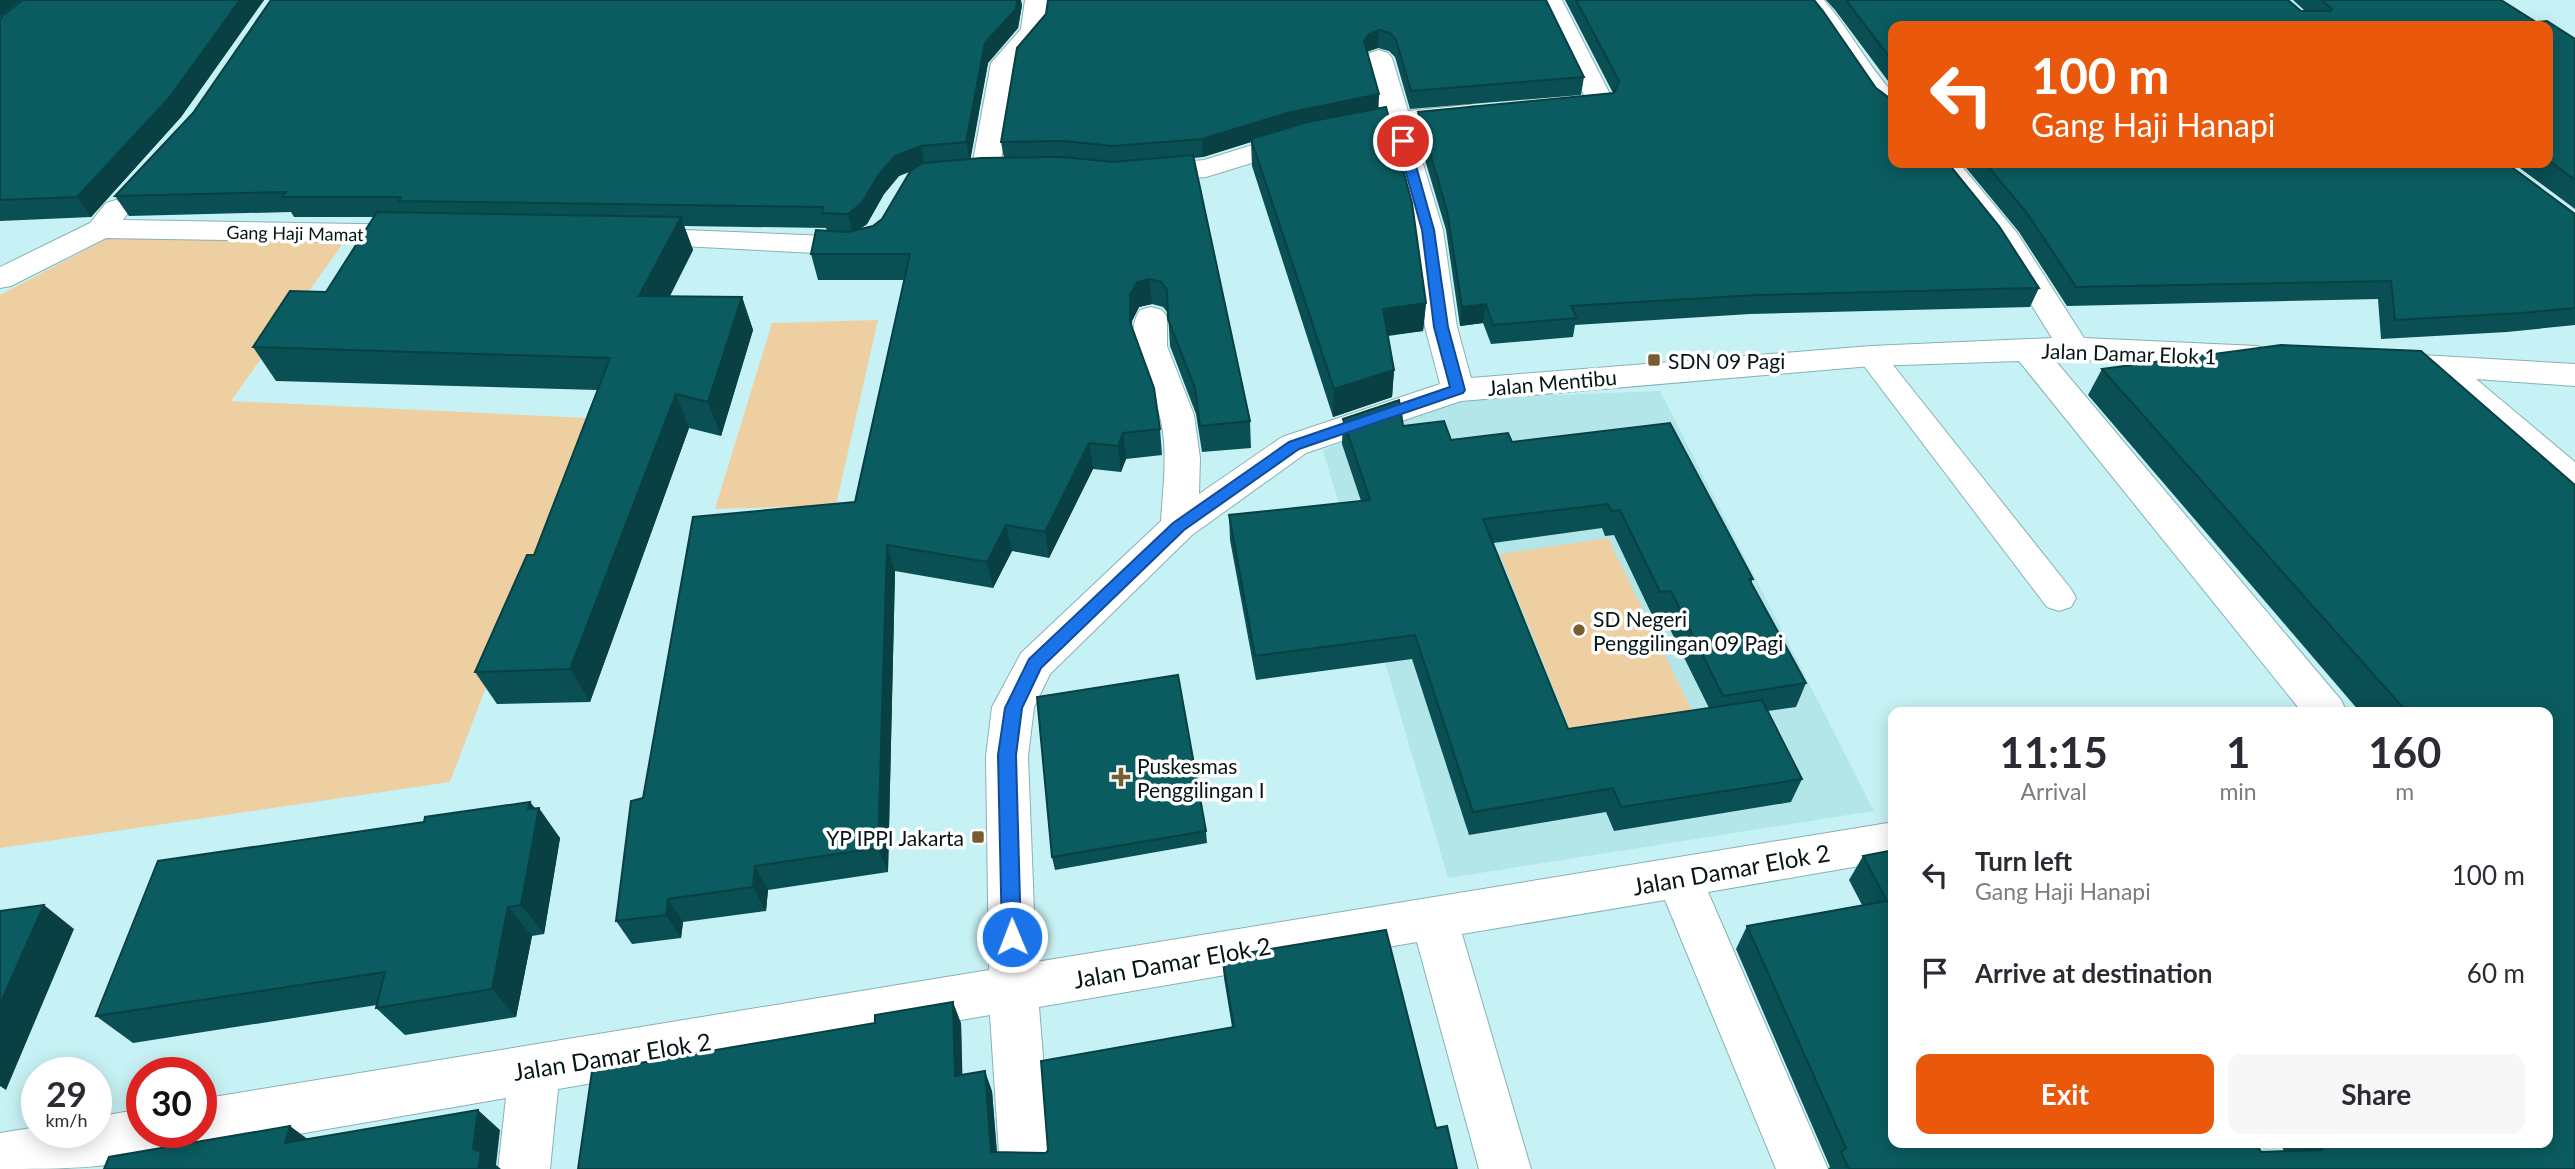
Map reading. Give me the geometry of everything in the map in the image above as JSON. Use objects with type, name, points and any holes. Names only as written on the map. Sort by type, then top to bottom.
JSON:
[{"type":"street","points":[[953,174],[998,172],[1004,62],[1033,30],[1037,0]]},
{"type":"street","points":[[1536,108],[1590,106],[1599,104],[1600,100],[1550,0]]},
{"type":"street","points":[[1811,0],[1835,28],[1867,82],[1888,104]]},
{"type":"street","points":[[1379,58],[1428,230],[1441,327],[1458,390]]},
{"type":"street","points":[[1115,176],[1206,168],[1338,129],[1397,118],[1496,111]]},
{"type":"street","points":[[1948,168],[2006,239],[2074,348]]},
{"type":"street","points":[[0,279],[101,229],[131,192]]},
{"type":"street","points":[[604,236],[854,246],[867,243],[876,237],[881,227]]},
{"type":"street","name":"Gang Haji Mamat","points":[[101,229],[451,234]]},
{"type":"street","points":[[1152,317],[1151,346],[1177,415],[1182,458],[1179,527]]},
{"type":"street","name":"Jalan Damar Elok 1","points":[[2028,350],[2074,348],[2290,359]]},
{"type":"street","points":[[2028,350],[2322,707]]},
{"type":"street","name":"Jalan Mentibu","points":[[1026,1169],[1013,989],[1007,755],[1013,708],[1035,664],[1179,527],[1294,445],[1458,390],[1871,356],[2028,350]]},
{"type":"street","points":[[2358,362],[2575,375]]},
{"type":"street","points":[[2439,366],[2575,481]]},
{"type":"street","name":"Jalan Damar Elok 2","points":[[217,1122],[1888,842]]},
{"type":"street","points":[[1679,877],[1802,1169]]},
{"type":"street","points":[[1434,918],[1505,1169]]},
{"type":"street","points":[[524,1169],[534,1069]]},
{"type":"street","points":[[0,1159],[71,1158],[126,1142]]},
{"type":"lane","points":[[1871,356],[2059,598]]},
{"type":"shaded area","points":[[356,225],[231,401],[588,418],[450,782],[0,848],[0,295],[108,238]]},
{"type":"shaded area","points":[[878,320],[836,505],[715,509],[772,323]]},
{"type":"shaded area","name":"SD Negeri Penggilingan 09 Pagi","points":[[1660,391],[1874,811],[1448,878],[1323,450],[1456,399]]},
{"type":"shaded area","points":[[1608,538],[1696,719],[1574,739],[1500,554]]},
{"type":"building","points":[[22,0],[240,0],[169,98],[77,197],[0,200],[0,18]]},
{"type":"building","points":[[271,0],[1017,0],[1016,9],[985,43],[966,142],[921,146],[895,156],[879,174],[862,203],[848,214],[822,213],[823,207],[399,201],[401,197],[282,197],[286,192],[115,196],[193,113]]},
{"type":"building","points":[[1048,0],[1546,0],[1584,77],[1411,91],[1396,40],[1390,33],[1379,30],[1369,34],[1364,41],[1379,94],[1287,113],[1202,139],[1113,146],[1064,141],[1001,142],[1017,48],[1046,14]]},
{"type":"building","points":[[1576,0],[1814,0],[1876,88],[1888,97],[1888,168],[1952,168],[1999,226],[2039,288],[1756,295],[1571,306],[1577,318],[1493,325],[1486,304],[1462,307],[1447,211],[1418,112],[1614,93],[1619,81]]},
{"type":"building","points":[[1846,0],[2288,0],[2301,11],[2330,11],[2332,9],[2322,0],[2501,0],[2534,21],[1888,21],[1888,55]]},
{"type":"building","points":[[2553,25],[2575,39],[2575,180],[2553,164]]},
{"type":"building","points":[[1386,107],[1412,203],[1426,303],[1383,309],[1394,370],[1334,389],[1251,139],[1308,122]]},
{"type":"building","points":[[1193,155],[1250,421],[1200,426],[1195,388],[1168,319],[1167,290],[1161,282],[1149,279],[1137,282],[1130,295],[1130,322],[1154,388],[1160,429],[1123,433],[1118,446],[1089,443],[1045,532],[1006,525],[987,562],[887,545],[878,848],[755,866],[753,887],[668,899],[666,915],[616,921],[631,801],[643,798],[693,517],[855,502],[910,254],[811,254],[816,230],[848,232],[873,226],[882,219],[911,170],[923,163],[981,158],[1063,157],[1113,162]]},
{"type":"building","points":[[1989,168],[2513,168],[2575,214],[2575,308],[2395,320],[2391,281],[2076,287],[2027,213]]},
{"type":"building","points":[[377,212],[681,217],[639,296],[742,297],[708,402],[676,394],[570,669],[475,672],[527,555],[534,555],[610,358],[253,347],[290,291],[326,292]]},
{"type":"building","points":[[2281,345],[2421,351],[2575,485],[2575,1169],[1849,1169],[1841,1152],[1846,1148],[1747,926],[1887,901],[1863,856],[1888,851],[1888,1148],[2259,1148],[2261,1152],[2322,1150],[2321,1148],[2553,1148],[2553,707],[2403,707],[2102,369]]},
{"type":"building","points":[[1399,400],[1403,426],[1444,421],[1451,440],[1508,433],[1512,442],[1670,423],[1753,579],[1749,579],[1806,683],[1723,696],[1671,591],[1660,592],[1620,510],[1611,511],[1608,504],[1483,519],[1568,729],[1762,700],[1802,779],[1621,807],[1613,788],[1473,812],[1415,635],[1255,656],[1229,515],[1370,500],[1343,419]]},
{"type":"building","name":"Puskesmas Penggilingan I","points":[[1178,675],[1206,831],[1052,857],[1037,697]]},
{"type":"building","points":[[530,802],[528,809],[539,808],[521,905],[508,907],[492,989],[376,1008],[385,972],[96,1016],[158,861],[424,822],[425,817]]},
{"type":"building","points":[[44,905],[0,1004],[0,911]]},
{"type":"building","points":[[1386,930],[1436,1128],[1447,1126],[1457,1169],[578,1169],[592,1071],[875,1023],[875,1015],[953,1002],[955,1076],[985,1071],[991,1152],[1046,1153],[1048,1150],[1041,1061],[1234,1027],[1222,957]]},
{"type":"building","points":[[478,1110],[473,1149],[481,1152],[478,1169],[104,1169],[109,1157],[162,1148],[217,1148],[217,1139],[290,1126],[285,1143]]},
{"type":"place","name":"SDN 09 Pagi","points":[[1654,360]]},
{"type":"place","name":"SD Negeri Penggilingan 09 Pagi","points":[[1579,630]]},
{"type":"place","name":"Puskesmas Penggilingan I","points":[[1121,777]]},
{"type":"place","name":"YP IPPI Jakarta","points":[[978,837]]},
{"type":"route","points":[[1012,937],[1007,755],[1013,708],[1035,664],[1179,527],[1294,445],[1458,390],[1441,327],[1428,230],[1403,141]]}]
